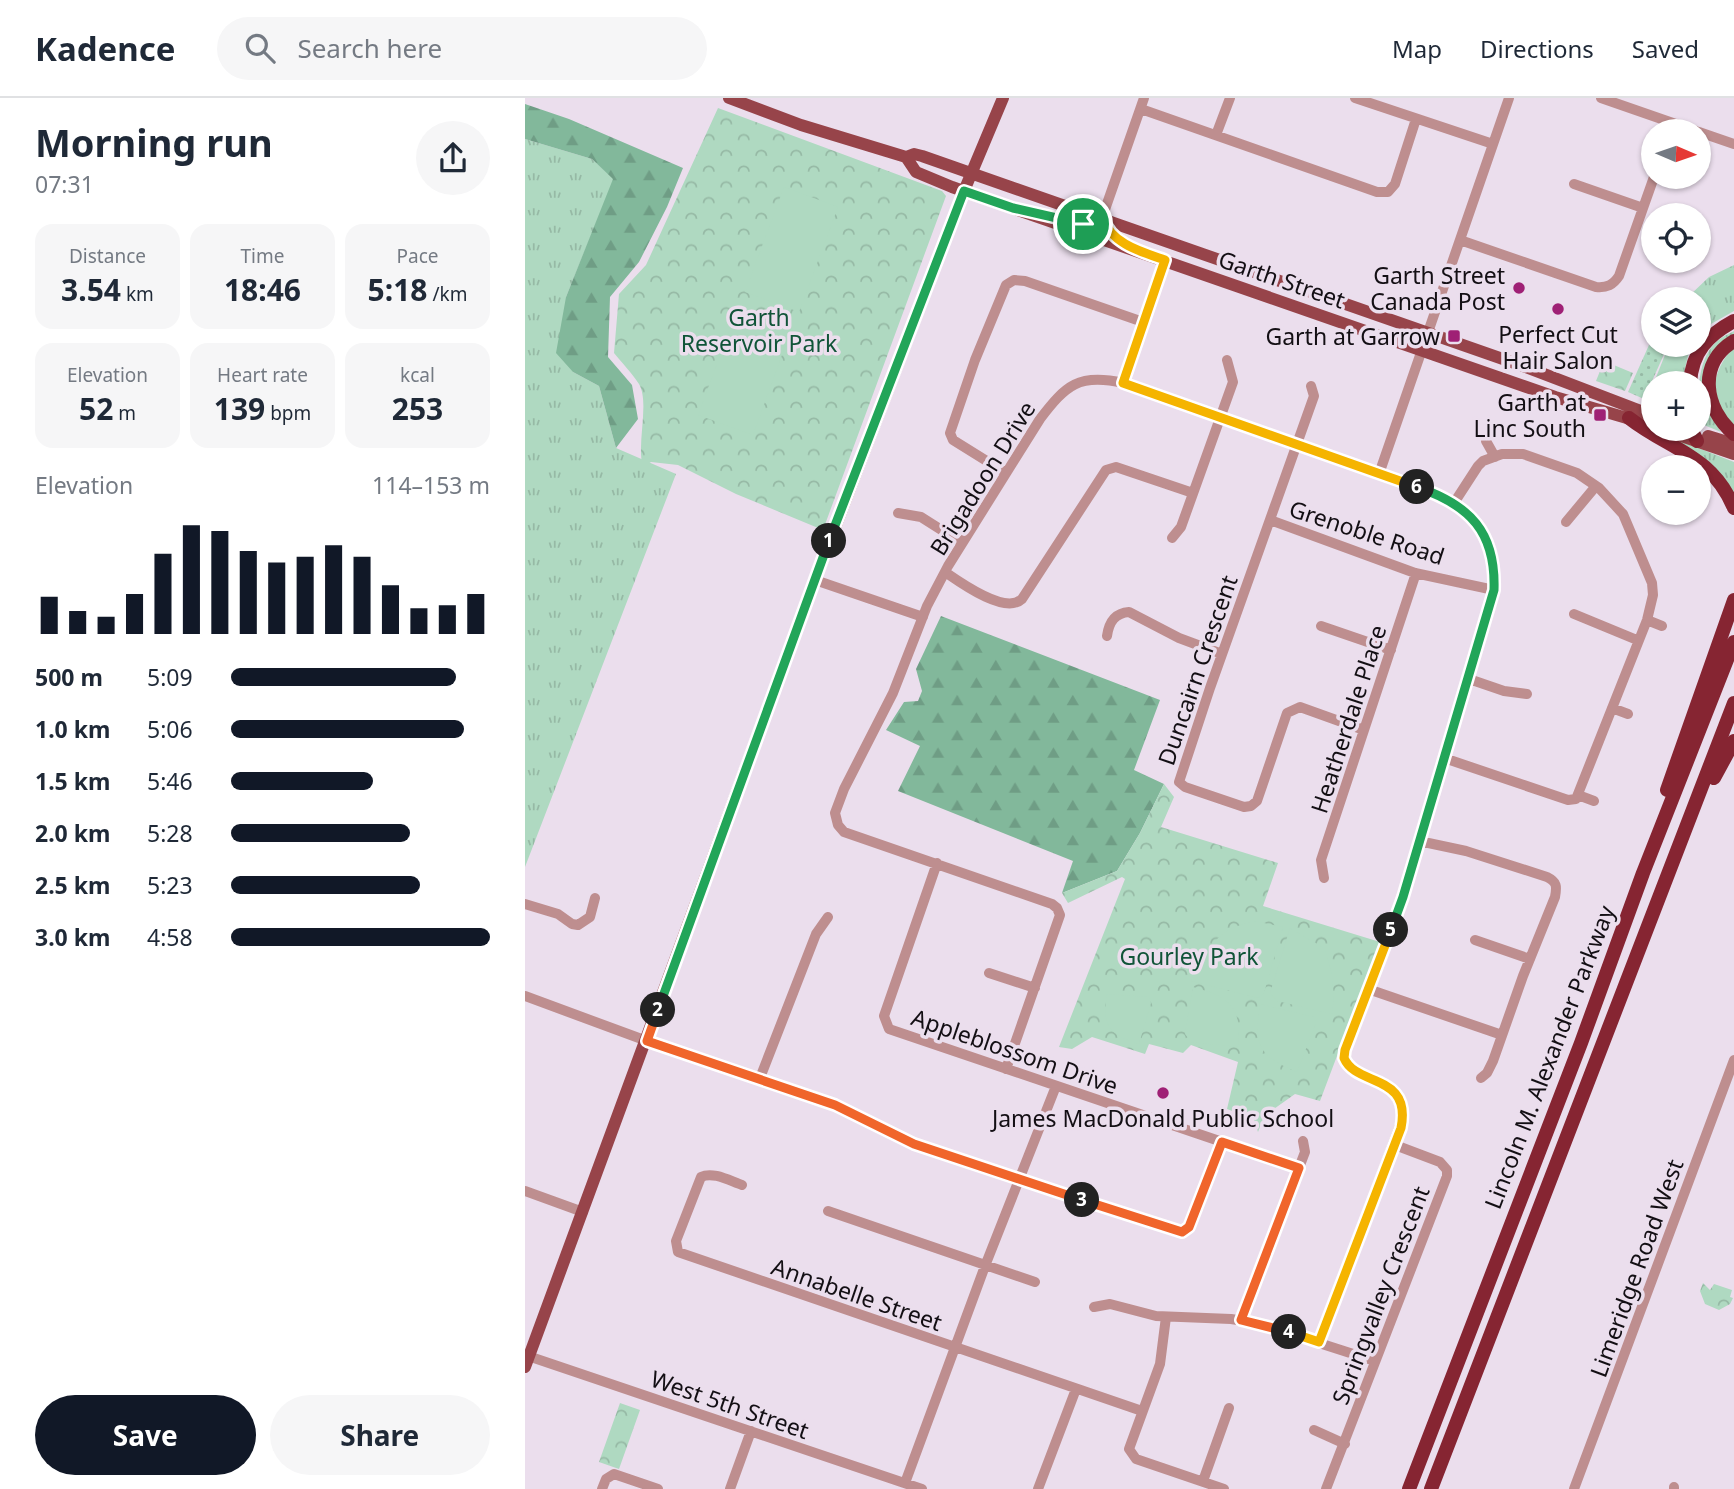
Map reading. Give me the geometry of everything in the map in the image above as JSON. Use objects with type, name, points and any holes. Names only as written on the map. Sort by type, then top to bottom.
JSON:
[{"type":"highway","points":[[1692,371],[1704,342],[1714,332],[1734,321]]},
{"type":"highway","points":[[1734,341],[1719,352],[1712,365],[1708,393],[1720,420],[1734,434]]},
{"type":"highway","points":[[1629,418],[1681,449],[1710,472],[1721,483],[1734,508]]},
{"type":"highway","points":[[1643,873],[1647,845],[1734,600]]},
{"type":"highway","name":"Lincoln M. Alexander Parkway","points":[[1409,1489],[1581,1043],[1643,873],[1734,642]]},
{"type":"highway","name":"Lincoln M. Alexander Parkway","points":[[1431,1489],[1734,703]]},
{"type":"highway","points":[[1687,824],[1696,818],[1734,741]]},
{"type":"main road","name":"Garth Street","points":[[729,98],[801,125],[906,157],[914,154],[922,156],[1103,218],[1526,367],[1641,413]]},
{"type":"main road","points":[[526,1360],[647,1041],[814,580],[964,191],[1003,98]]},
{"type":"main road","name":"Garth Street","points":[[906,157],[915,172],[964,191],[1555,397],[1629,418],[1641,418]]},
{"type":"main road","points":[[1013,208],[1090,225],[1103,218],[1111,232],[1139,251]]},
{"type":"main road","points":[[1141,232],[1161,252],[1165,260],[1169,256],[1200,254]]},
{"type":"main road","points":[[1491,374],[1514,375],[1526,367]]},
{"type":"main road","points":[[1711,437],[1734,444]]},
{"type":"main road","points":[[1709,441],[1734,454]]},
{"type":"street","points":[[1216,135],[1230,98]]},
{"type":"street","points":[[1355,98],[1493,144]]},
{"type":"street","points":[[1379,474],[1509,98]]},
{"type":"street","points":[[1601,98],[1652,119]]},
{"type":"street","points":[[1103,218],[1143,103],[1216,135],[1377,191],[1388,192],[1395,184],[1416,119]]},
{"type":"street","points":[[1711,136],[1734,144]]},
{"type":"street","points":[[1574,184],[1641,207]]},
{"type":"street","points":[[1460,240],[1604,288],[1614,283],[1619,276],[1641,214]]},
{"type":"street","points":[[1123,383],[1165,260]]},
{"type":"street","points":[[1006,473],[953,440],[950,433],[975,360],[1006,285],[1014,280],[1025,281],[1143,322]]},
{"type":"street","points":[[1172,538],[1181,527],[1233,382],[1227,360]]},
{"type":"street","name":"Brigadoon Drive","points":[[1006,1069],[1060,915],[1057,908],[845,832],[838,825],[835,813],[843,789],[893,693],[923,617],[945,572],[1040,419],[1056,398],[1077,383],[1101,378],[1123,383],[1438,494],[1454,503],[1476,522],[1486,539],[1494,567],[1494,590],[1403,897],[1345,1050],[1344,1058],[1351,1068],[1383,1083],[1397,1096],[1402,1120],[1395,1145],[1319,1342]]},
{"type":"street","name":"Duncairn Crescent","points":[[1311,386],[1314,396],[1179,782],[1185,787],[1244,807],[1251,806],[1257,801],[1287,713],[1300,707],[1364,730]]},
{"type":"street","points":[[1486,440],[1495,457]]},
{"type":"street","points":[[1444,758],[1568,800],[1576,799],[1647,620],[1653,595],[1652,583],[1623,514],[1586,477],[1523,454],[1511,453],[1495,457],[1478,466],[1454,503]]},
{"type":"street","points":[[945,572],[980,594],[1015,605],[1023,600],[1107,470],[1116,467],[1193,493]]},
{"type":"street","points":[[1566,522],[1596,486]]},
{"type":"street","points":[[898,513],[921,517],[962,543]]},
{"type":"street","name":"Grenoble Road","points":[[1270,520],[1416,573],[1494,590]]},
{"type":"street","name":"Heatherdale Place","points":[[1324,878],[1321,860],[1416,573]]},
{"type":"street","points":[[814,580],[923,617]]},
{"type":"street","points":[[1107,636],[1115,616],[1129,612],[1179,638],[1222,654]]},
{"type":"street","points":[[1574,614],[1637,640]]},
{"type":"street","points":[[1647,620],[1662,626]]},
{"type":"street","points":[[1321,626],[1391,650]]},
{"type":"street","points":[[1469,679],[1504,691],[1527,694]]},
{"type":"street","points":[[1612,708],[1628,714]]},
{"type":"street","points":[[1578,795],[1594,801]]},
{"type":"street","points":[[1419,841],[1467,851],[1555,881],[1557,885],[1555,897],[1491,1066],[1481,1077]]},
{"type":"street","name":"Appleblossom Drive","points":[[937,863],[885,1012],[885,1024],[893,1031],[1299,1168]]},
{"type":"street","points":[[525,904],[556,914],[578,925],[590,917],[595,898]]},
{"type":"street","points":[[760,1078],[815,934],[828,917]]},
{"type":"street","points":[[1475,940],[1530,959]]},
{"type":"street","points":[[989,973],[1035,988]]},
{"type":"street","points":[[1368,989],[1502,1035]]},
{"type":"street","points":[[525,997],[835,1105],[914,1144],[1182,1232],[1189,1227],[1222,1142]]},
{"type":"street","name":"Limeridge Road West","points":[[1574,1489],[1734,1060]]},
{"type":"street","points":[[905,1483],[985,1266],[1056,1086]]},
{"type":"street","points":[[1241,1320],[1305,1152],[1303,1141]]},
{"type":"street","name":"Springvalley Crescent","points":[[1326,1489],[1447,1176],[1447,1170],[1440,1162],[1395,1145]]},
{"type":"street","name":"Annabelle Street","points":[[742,1185],[712,1175],[701,1177],[676,1241],[678,1252],[1142,1411]]},
{"type":"street","points":[[525,1191],[583,1212]]},
{"type":"street","points":[[828,1212],[1035,1282]]},
{"type":"street","points":[[1094,1307],[1110,1304],[1166,1317],[1241,1320],[1272,1326],[1375,1361]]},
{"type":"street","points":[[1166,1317],[1160,1364],[1129,1446],[1136,1460],[1224,1489]]},
{"type":"street","name":"West 5th Street","points":[[526,1360],[751,1431],[922,1489]]},
{"type":"street","points":[[1038,1489],[1076,1388]]},
{"type":"street","points":[[1203,1481],[1229,1408]]},
{"type":"street","points":[[1314,1430],[1345,1444]]},
{"type":"street","points":[[730,1489],[751,1431]]},
{"type":"street","points":[[602,1489],[606,1479],[614,1474],[658,1489]]},
{"type":"green space","points":[[525,104],[569,119],[683,168],[639,262],[610,297],[608,357],[632,385],[638,419],[616,448],[599,386],[573,372],[556,353],[566,297],[613,179],[592,159],[525,139]]},
{"type":"green space","name":"Garth Reservoir Park","points":[[718,108],[942,191],[946,196],[823,530],[736,494],[678,465],[651,462],[643,467],[642,392],[639,384],[614,353],[619,294],[646,265]]},
{"type":"green space","points":[[525,139],[592,159],[614,179],[566,297],[573,372],[599,386],[616,448],[676,474],[525,867]]},
{"type":"green space","points":[[784,187],[838,207],[799,312],[745,292]]},
{"type":"green space","points":[[1734,265],[1734,311],[1711,324],[1711,287],[1698,287],[1709,277]]},
{"type":"green space","points":[[737,310],[791,330],[753,435],[698,415]]},
{"type":"green space","points":[[1734,331],[1734,337],[1714,351],[1707,371],[1701,371],[1706,357],[1711,357],[1711,349],[1724,336]]},
{"type":"green space","points":[[1734,347],[1734,425],[1719,407],[1715,387],[1720,366]]},
{"type":"green space","points":[[1644,357],[1663,357],[1657,371],[1641,371],[1641,398],[1628,392]]},
{"type":"green space","points":[[1664,357],[1688,357],[1685,371],[1659,371]]},
{"type":"green space","points":[[1604,361],[1633,373],[1625,391],[1596,381]]},
{"type":"green space","points":[[1711,416],[1721,432],[1711,428]]},
{"type":"green space","points":[[1679,441],[1734,462],[1734,495],[1711,472],[1711,455],[1693,455]]},
{"type":"green space","points":[[941,616],[1160,700],[1134,770],[1164,784],[1140,833],[1117,871],[1062,893],[1073,861],[898,791],[920,746],[886,730],[904,702],[918,701],[922,691],[916,669]]},
{"type":"green space","name":"Gourley Park","points":[[1164,784],[1174,797],[1161,827],[1278,863],[1263,906],[1380,942],[1320,1101],[1295,1094],[1264,1116],[1258,1132],[1254,1119],[1227,1109],[1238,1062],[1191,1045],[1183,1053],[1149,1044],[1145,1054],[1092,1037],[1072,1049],[1059,1047],[1125,879],[1122,877],[1068,903],[1062,893],[1117,871],[1140,833]]},
{"type":"green space","points":[[1255,921],[1283,927],[1264,993],[1258,998],[1191,981],[1214,942],[1231,929]]},
{"type":"green space","points":[[1290,928],[1324,948],[1333,981],[1332,1014],[1277,1001],[1270,993]]},
{"type":"green space","points":[[1193,987],[1216,995],[1231,1005],[1238,1022],[1238,1047],[1191,1042],[1185,1034]]},
{"type":"green space","points":[[1107,994],[1149,997],[1151,1003],[1139,1044],[1120,1036],[1109,1027],[1106,1014]]},
{"type":"green space","points":[[1260,1004],[1314,1017],[1316,1023],[1297,1072],[1274,1060],[1262,1048],[1258,1030]]},
{"type":"green space","points":[[1703,1283],[1710,1290],[1714,1284],[1732,1290],[1730,1297],[1733,1298],[1730,1304],[1719,1310],[1705,1304],[1700,1291]]},
{"type":"green space","points":[[620,1403],[640,1410],[619,1469],[599,1462]]},
{"type":"place","name":"Garth Street Canada Post","points":[[1519,288]]},
{"type":"place","name":"Perfect Cut Hair Salon","points":[[1558,309]]},
{"type":"place","name":"Garth at Garrow","points":[[1454,336]]},
{"type":"place","name":"Garth at Linc South","points":[[1600,415]]},
{"type":"place","name":"James MacDonald Public School","points":[[1163,1093]]},
{"type":"route","points":[[964,191],[1013,208],[1083,224],[1097,223],[1103,218],[1105,225],[1124,243],[1165,260],[1123,383],[1438,494],[1453,502],[1480,526],[1489,545],[1494,567],[1494,595],[1403,897],[1344,1052],[1349,1067],[1383,1083],[1394,1092],[1401,1105],[1402,1120],[1319,1342],[1272,1326],[1241,1320],[1299,1168],[1222,1142],[1189,1227],[1177,1232],[920,1146],[835,1105],[647,1041],[814,580],[964,191]]}]
